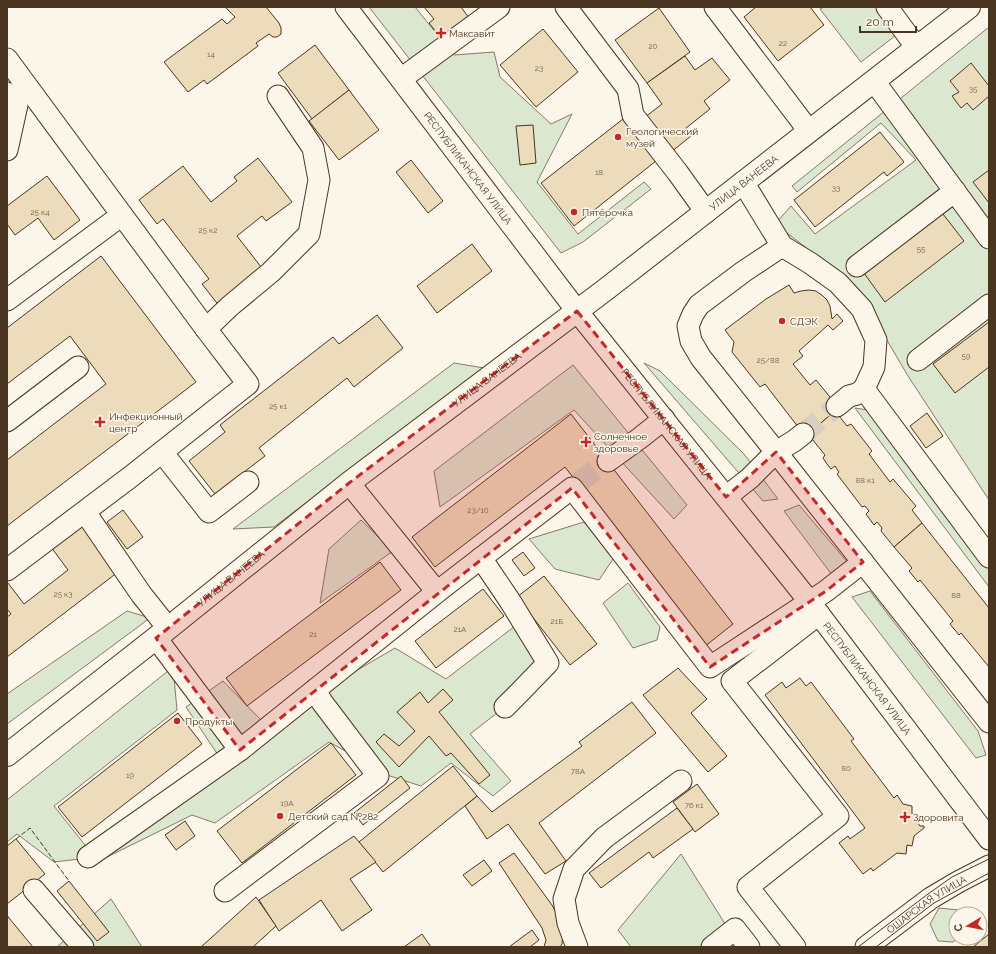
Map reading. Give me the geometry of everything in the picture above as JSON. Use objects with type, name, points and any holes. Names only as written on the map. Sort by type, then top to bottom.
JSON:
[{"type":"main road","name":"УЛИЦА ВАНЕЕВА","points":[[7,755],[349,483],[706,212],[969,7]]},
{"type":"street","name":"РЕСПУБЛИКАНСКАЯ УЛИЦА","points":[[346,7],[577,311],[814,608],[989,839]]},
{"type":"street","points":[[401,79],[499,7]]},
{"type":"street","points":[[566,7],[628,89],[633,115],[706,212]]},
{"type":"street","points":[[715,7],[809,131]]},
{"type":"street","points":[[887,7],[917,48]]},
{"type":"street","points":[[7,58],[248,384],[85,512],[7,570]]},
{"type":"street","points":[[874,81],[989,238]]},
{"type":"street","points":[[7,93],[16,106],[7,150]]},
{"type":"street","points":[[206,329],[230,306],[271,272],[309,234],[318,180],[313,148],[278,96]]},
{"type":"street","points":[[743,182],[782,246],[838,283],[862,310],[876,340],[874,366],[864,389],[857,394],[849,396],[837,406]]},
{"type":"street","points":[[857,266],[955,192]]},
{"type":"street","points":[[7,300],[122,215]]},
{"type":"street","points":[[782,246],[699,304],[688,326],[691,341],[701,358],[989,722]]},
{"type":"street","points":[[918,360],[989,305]]},
{"type":"street","points":[[7,421],[78,367]]},
{"type":"street","points":[[864,389],[989,557]]},
{"type":"street","points":[[608,461],[664,419]]},
{"type":"street","points":[[726,497],[750,478],[776,452],[803,434]]},
{"type":"street","points":[[162,452],[209,512],[248,482]]},
{"type":"street","points":[[349,483],[437,592]]},
{"type":"street","points":[[88,857],[240,750],[437,592],[575,486],[710,667],[814,608]]},
{"type":"street","points":[[85,512],[141,594],[162,633],[240,750]]},
{"type":"street","points":[[481,558],[510,601],[548,663],[505,707]]},
{"type":"street","points":[[795,947],[748,887],[838,816],[732,681],[814,608],[826,591],[863,562]]},
{"type":"street","points":[[225,892],[378,776],[322,702],[315,690]]},
{"type":"street","points":[[577,947],[568,923],[564,899],[574,869],[604,838],[681,781]]},
{"type":"street","name":"ОШАРСКАЯ УЛИЦА","points":[[866,947],[931,898],[989,866]]},
{"type":"street","points":[[34,890],[83,947]]},
{"type":"street","points":[[712,947],[735,929],[749,947]]},
{"type":"highlighted area","points":[[577,311],[726,497],[776,452],[863,562],[826,591],[710,667],[572,488],[240,750],[156,638],[349,483]]},
{"type":"green space","points":[[369,7],[415,7],[454,55],[494,52],[500,77],[551,124],[572,114],[537,182],[578,234],[644,182],[651,189],[583,242],[561,253]]},
{"type":"green space","points":[[824,7],[879,7],[895,36],[861,62],[820,9]]},
{"type":"green space","points":[[989,27],[989,500],[908,376],[854,284],[775,224],[791,206],[815,234],[916,160],[881,123],[797,192],[792,186]]},
{"type":"green space","points":[[454,363],[484,368],[274,527],[233,529]]},
{"type":"green space","points":[[644,363],[660,371],[744,454],[778,499],[763,501]]},
{"type":"green space","points":[[573,365],[687,505],[674,519],[574,410],[440,507],[434,471]]},
{"type":"green space","points":[[855,408],[874,411],[989,565],[989,587]]},
{"type":"green space","points":[[799,505],[849,564],[835,579],[784,511]]},
{"type":"green space","points":[[361,520],[393,551],[320,603],[329,549]]},
{"type":"green space","points":[[584,522],[613,559],[599,580],[555,569],[529,539]]},
{"type":"green space","points":[[628,583],[660,627],[657,640],[633,648],[603,603]]},
{"type":"green space","points":[[870,591],[978,731],[986,755],[976,758],[852,597]]},
{"type":"green space","points":[[127,611],[150,618],[7,724],[7,694]]},
{"type":"green space","points":[[515,626],[555,668],[470,734],[511,781],[493,796],[451,763],[421,786],[390,776],[329,742],[215,823],[192,815],[101,860],[80,859],[54,862],[17,834],[7,842],[7,800],[173,667],[177,710],[54,806],[89,850],[218,755],[186,707],[223,681],[265,724],[395,648],[446,679]]},
{"type":"green space","points":[[681,854],[734,938],[723,947],[631,947],[618,930]]},
{"type":"green space","points":[[111,899],[142,947],[57,947]]},
{"type":"green space","points":[[939,908],[948,909],[948,942],[938,941],[930,924]]},
{"type":"building","points":[[225,7],[266,7],[279,23],[281,34],[277,37],[273,37],[269,34],[256,43],[258,46],[207,84],[204,80],[188,92],[164,62],[222,19],[227,24],[235,17]]},
{"type":"building","points":[[424,7],[461,7],[469,18],[442,39],[429,23],[434,19]]},
{"type":"building","points":[[756,7],[810,7],[824,25],[778,61],[744,17]]},
{"type":"building","points":[[659,8],[690,52],[647,83],[615,40]]},
{"type":"building","points":[[543,29],[578,72],[536,107],[500,65]]},
{"type":"building","points":[[315,45],[349,90],[312,119],[278,73]]},
{"type":"building","points":[[685,56],[695,70],[712,58],[730,80],[704,101],[710,109],[686,128],[691,136],[671,152],[644,118],[662,104],[647,83]]},
{"type":"building","points":[[971,63],[989,86],[989,96],[973,110],[967,103],[961,108],[952,96],[959,92],[950,81]]},
{"type":"building","points":[[349,90],[379,130],[339,160],[309,121]]},
{"type":"building","points":[[623,119],[656,161],[574,226],[541,183]]},
{"type":"building","points":[[533,125],[536,163],[520,165],[516,126]]},
{"type":"building","points":[[880,132],[904,162],[887,176],[884,172],[815,227],[794,200]]},
{"type":"building","points":[[258,158],[292,202],[266,221],[262,216],[237,236],[265,272],[220,307],[202,284],[209,279],[163,219],[157,224],[139,200],[183,166],[211,202],[237,181],[234,177]]},
{"type":"building","points":[[411,160],[443,201],[428,213],[396,172]]},
{"type":"building","points":[[989,170],[989,203],[973,182]]},
{"type":"building","points":[[47,176],[80,220],[54,240],[38,218],[15,235],[7,224],[7,206]]},
{"type":"building","points":[[939,209],[964,241],[885,302],[861,269]]},
{"type":"building","points":[[472,244],[492,271],[437,313],[417,286]]},
{"type":"building","name":"Инфекционный центр","points":[[101,256],[196,382],[7,526],[7,460],[106,384],[70,336],[7,384],[7,328]]},
{"type":"building","points":[[789,285],[794,293],[809,290],[816,291],[827,300],[830,306],[832,319],[837,314],[843,321],[833,330],[828,325],[799,351],[803,356],[793,364],[810,385],[816,380],[839,408],[805,436],[765,384],[760,387],[732,352],[734,342],[725,330],[766,299]]},
{"type":"building","points":[[377,315],[403,348],[354,387],[347,378],[259,448],[265,456],[215,494],[189,461],[225,432],[220,425],[333,337],[339,344]]},
{"type":"building","points":[[989,322],[989,367],[955,393],[933,364]]},
{"type":"building","points":[[835,411],[847,426],[851,424],[872,451],[869,454],[890,482],[893,479],[916,506],[912,510],[922,523],[894,547],[881,531],[882,528],[877,522],[874,525],[866,514],[869,511],[865,506],[862,507],[837,474],[839,472],[835,466],[831,469],[827,464],[823,458],[825,455],[808,434]]},
{"type":"building","points":[[927,413],[943,436],[926,448],[910,426]]},
{"type":"building","points":[[571,414],[733,624],[704,647],[565,467],[435,567],[412,537]]},
{"type":"building","points":[[123,510],[143,537],[127,549],[107,522]]},
{"type":"building","points":[[922,523],[989,608],[989,667],[961,633],[959,635],[950,624],[953,621],[920,580],[918,582],[909,571],[912,568],[894,547]]},
{"type":"building","points":[[82,524],[118,572],[7,657],[7,617],[11,614],[7,609],[7,584],[8,583],[24,604],[68,570],[51,547]]},
{"type":"building","points":[[523,552],[535,568],[524,576],[512,560]]},
{"type":"building","points":[[380,562],[401,590],[247,706],[226,678]]},
{"type":"building","points":[[544,576],[597,644],[570,665],[517,597]]},
{"type":"building","points":[[483,589],[504,616],[436,668],[415,641]]},
{"type":"building","points":[[678,668],[707,699],[691,713],[727,756],[708,772],[643,695]]},
{"type":"building","points":[[800,678],[806,686],[811,682],[854,739],[851,741],[894,798],[897,795],[903,804],[912,806],[912,814],[916,815],[916,820],[920,826],[924,826],[924,828],[914,836],[912,846],[907,845],[906,854],[897,853],[873,871],[871,868],[863,874],[839,843],[848,836],[850,839],[865,828],[765,695],[782,682],[786,688]]},
{"type":"building","points":[[443,689],[453,700],[439,712],[490,775],[479,784],[451,753],[446,756],[429,736],[399,767],[376,742],[384,734],[399,746],[415,731],[397,712],[420,692],[428,703]]},
{"type":"building","points":[[632,702],[656,733],[539,823],[566,861],[545,874],[508,824],[487,839],[465,806],[477,796],[492,812],[582,746],[579,742]]},
{"type":"building","points":[[178,713],[202,744],[82,837],[58,807]]},
{"type":"building","points":[[331,743],[356,775],[242,863],[217,831]]},
{"type":"building","points":[[453,766],[477,796],[383,872],[359,842]]},
{"type":"building","points":[[401,776],[410,788],[363,825],[354,813]]},
{"type":"building","points":[[697,784],[719,814],[695,832],[673,802]]},
{"type":"building","points":[[677,808],[693,829],[653,858],[649,852],[601,888],[589,873]]},
{"type":"building","points":[[185,821],[195,836],[176,850],[165,835]]},
{"type":"building","points":[[354,836],[376,862],[350,879],[372,910],[342,931],[321,900],[279,931],[259,900]]},
{"type":"building","points":[[16,839],[45,874],[7,904],[7,846]]},
{"type":"building","points":[[514,853],[552,905],[560,920],[563,933],[562,944],[560,947],[544,947],[546,940],[542,928],[499,863]]},
{"type":"building","points":[[484,860],[492,871],[472,886],[463,875]]},
{"type":"building","points":[[69,881],[109,932],[97,941],[57,891]]},
{"type":"building","points":[[256,897],[276,926],[253,947],[201,947]]},
{"type":"building","points":[[7,915],[9,918],[33,947],[7,947]]},
{"type":"building","points":[[532,930],[539,940],[530,947],[509,947]]},
{"type":"building","points":[[422,934],[431,947],[404,947]]},
{"type":"building","points":[[989,934],[989,947],[973,947],[988,946]]},
{"type":"tunnel","points":[[803,434],[837,406]]},
{"type":"tunnel","points":[[578,483],[608,461]]},
{"type":"tram line","points":[[858,947],[952,877],[989,859]]},
{"type":"tram line","points":[[876,947],[934,903],[989,873]]},
{"type":"fence","points":[[16,839],[30,828],[69,881]]},
{"type":"place","name":"Максавит","points":[[441,33]]},
{"type":"place","name":"Геологический музей","points":[[618,137]]},
{"type":"place","name":"Пятёрочка","points":[[574,212]]},
{"type":"place","name":"СДЭК","points":[[782,321]]},
{"type":"place","name":"Инфекционный центр","points":[[100,422]]},
{"type":"place","name":"Солнечное здоровье","points":[[586,442]]},
{"type":"place","name":"Продукты","points":[[177,721]]},
{"type":"place","name":"Детский сад №282","points":[[280,816]]},
{"type":"place","name":"Здоровита","points":[[905,817]]}]
